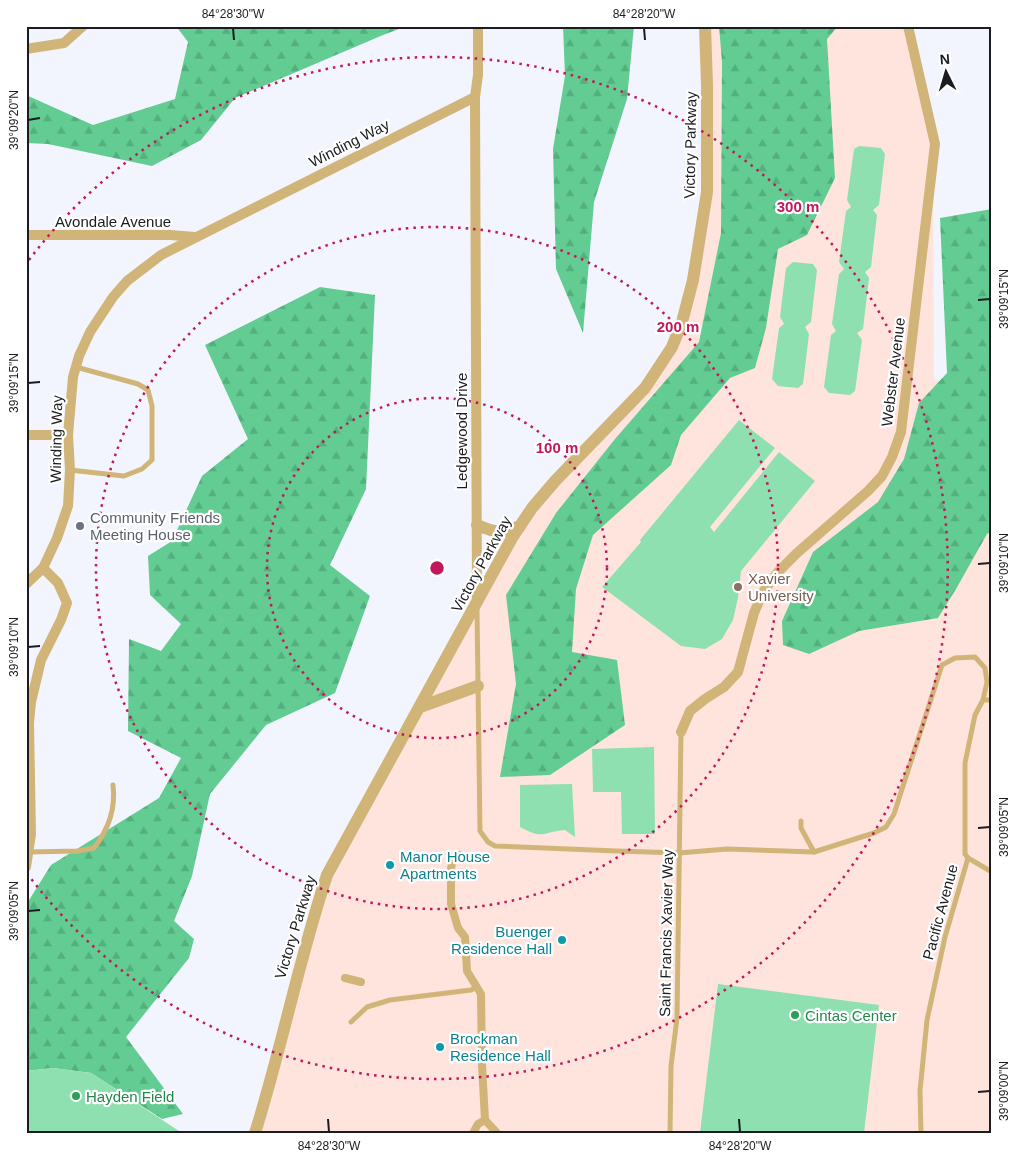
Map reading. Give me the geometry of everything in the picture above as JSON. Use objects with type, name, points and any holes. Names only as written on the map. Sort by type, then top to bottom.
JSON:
[{"type":"street","points":[[26,49],[64,43],[83,26]]},
{"type":"street","name":"Ledgewood Drive","points":[[477,603],[475,97],[478,75],[478,26]]},
{"type":"street","name":"Victory Parkway","points":[[255,1133],[302,957],[327,875],[477,603],[493,570],[520,526],[556,480],[645,388],[668,353],[682,322],[693,280],[707,192],[705,26]]},
{"type":"street","name":"Webster Avenue","points":[[681,732],[690,711],[704,698],[724,687],[738,672],[754,613],[762,592],[777,573],[797,553],[868,491],[882,476],[892,457],[901,432],[935,144],[908,26]]},
{"type":"street","name":"Winding Way","points":[[43,568],[57,538],[68,506],[70,470],[68,435],[73,377],[93,326],[122,286],[161,256],[199,238],[252,208],[475,97]]},
{"type":"street","name":"Avondale Avenue","points":[[26,235],[160,235],[199,238]]},
{"type":"street","points":[[26,435],[68,435]]},
{"type":"street","points":[[477,525],[494,532],[507,531],[520,526]]},
{"type":"street","points":[[26,584],[43,568],[58,583],[67,603],[61,620],[41,660],[31,702],[29,723],[31,834],[26,867]]},
{"type":"street","points":[[420,707],[478,686]]},
{"type":"street","points":[[459,855],[453,858],[451,869],[451,904],[458,928],[465,937],[467,971],[481,994],[485,1120],[497,1133]]},
{"type":"street","points":[[345,978],[362,982]]},
{"type":"street","points":[[473,1133],[478,1124],[485,1120]]},
{"type":"lane","points":[[70,470],[124,476],[142,469],[152,460],[152,406],[148,390],[138,384],[76,367]]},
{"type":"lane","name":"Ledgewood Drive","points":[[477,603],[480,831],[483,836],[494,846],[679,853]]},
{"type":"lane","name":"Pacific Avenue","points":[[814,852],[874,833],[886,827],[894,814],[942,665],[955,658],[975,657],[985,668],[987,682],[983,700],[975,716],[966,763],[965,854],[968,858],[945,937],[927,1020],[920,1092],[921,1133]]},
{"type":"lane","points":[[983,700],[992,700]]},
{"type":"lane","name":"Saint Francis Xavier Way","points":[[670,1133],[672,1066],[677,1018],[681,732]]},
{"type":"lane","points":[[27,852],[78,851],[94,848],[105,834],[111,816],[114,796],[112,785]]},
{"type":"lane","points":[[801,821],[801,828],[814,852]]},
{"type":"lane","points":[[679,853],[727,849],[814,852]]},
{"type":"lane","points":[[968,858],[992,872]]},
{"type":"lane","points":[[351,1022],[367,1007],[390,1000],[471,990],[476,987]]},
{"type":"shaded area","name":"Xavier University","points":[[705,26],[908,26],[935,144],[933,173],[934,379],[992,404],[992,1133],[255,1133],[327,875],[512,538],[645,388],[672,347],[707,192]]},
{"type":"green space","points":[[176,26],[407,26],[235,98],[201,140],[152,166],[48,144],[26,143],[26,95],[93,125],[175,99],[188,42]]},
{"type":"green space","points":[[563,26],[634,26],[627,99],[594,202],[583,333],[556,269],[553,149],[565,76]]},
{"type":"green space","points":[[719,26],[838,26],[827,39],[835,178],[807,235],[778,249],[766,328],[755,368],[730,378],[681,435],[671,465],[593,535],[576,589],[572,652],[617,660],[625,725],[550,775],[500,777],[516,684],[506,595],[556,513],[615,439],[699,342],[721,233],[722,62]]},
{"type":"green space","points":[[859,146],[881,148],[885,154],[879,205],[873,210],[877,215],[871,267],[865,272],[869,278],[863,329],[857,333],[862,340],[855,391],[850,395],[829,393],[824,387],[831,335],[836,331],[832,324],[839,274],[844,269],[839,262],[846,211],[851,207],[847,200],[854,149]]},
{"type":"green space","points":[[992,209],[992,531],[987,534],[938,618],[859,631],[809,654],[783,645],[782,621],[813,552],[878,502],[904,459],[919,403],[947,373],[940,218]]},
{"type":"green space","points":[[793,262],[813,264],[817,270],[811,322],[805,327],[809,334],[803,384],[798,388],[778,386],[772,379],[779,328],[784,324],[780,317],[786,268]]},
{"type":"green space","points":[[320,287],[375,295],[366,489],[330,565],[370,596],[335,693],[266,725],[210,794],[192,876],[174,921],[194,939],[189,958],[126,1037],[183,1114],[162,1119],[91,1073],[53,1068],[26,1071],[26,905],[51,865],[159,798],[181,758],[128,731],[129,639],[161,651],[181,624],[150,595],[148,556],[172,541],[202,476],[248,439],[205,345]]},
{"type":"green space","points":[[739,420],[775,448],[710,527],[714,532],[779,452],[815,481],[741,571],[733,620],[722,639],[705,649],[681,646],[602,587],[641,542],[640,540]]},
{"type":"green space","points":[[654,747],[655,834],[622,834],[621,792],[593,792],[592,749]]},
{"type":"green space","points":[[572,784],[575,837],[565,830],[539,834],[520,827],[520,785]]},
{"type":"green space","points":[[718,984],[879,1005],[864,1133],[700,1133]]},
{"type":"green space","name":"Hayden Field","points":[[53,1068],[91,1073],[182,1133],[26,1133],[26,1071]]},
{"type":"place","name":"Community Friends Meeting House","points":[[80,526]]},
{"type":"place","name":"Xavier University","points":[[738,587]]},
{"type":"place","name":"Manor House Apartments","points":[[390,865]]},
{"type":"place","name":"Buenger Residence Hall","points":[[562,940]]},
{"type":"place","name":"Cintas Center","points":[[795,1015]]},
{"type":"place","name":"Brockman Residence Hall","points":[[440,1047]]},
{"type":"place","name":"Hayden Field","points":[[76,1096]]}]
